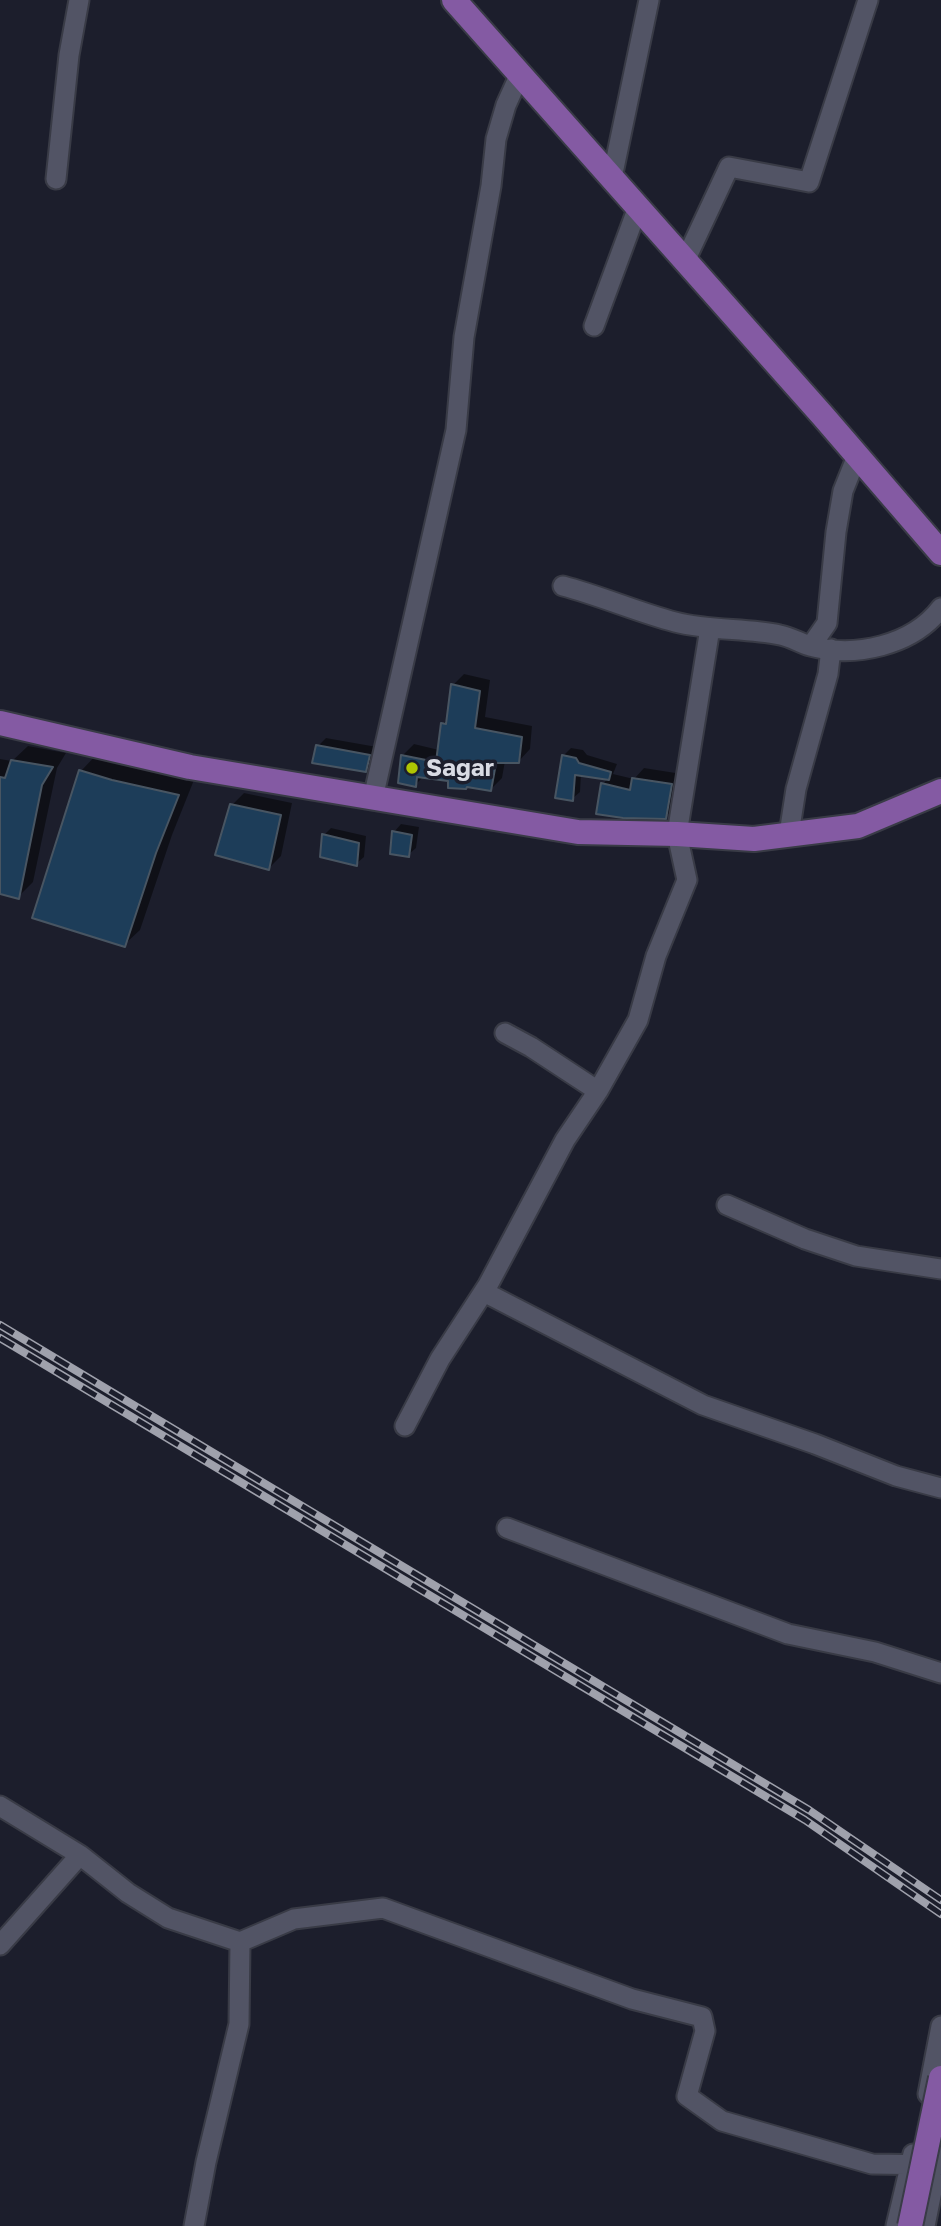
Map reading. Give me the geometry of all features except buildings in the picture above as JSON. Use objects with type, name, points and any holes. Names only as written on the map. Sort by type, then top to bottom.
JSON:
[{"type":"main road","points":[[454,0],[941,553]]},
{"type":"main road","points":[[0,714],[198,759],[376,785],[476,804],[491,819]]},
{"type":"main road","points":[[0,723],[190,767],[578,832],[754,839],[858,826],[941,791]]},
{"type":"main road","points":[[0,736],[206,784],[472,828],[491,819]]},
{"type":"main road","points":[[910,2226],[941,2078]]},
{"type":"street","points":[[56,179],[69,55],[79,0]]},
{"type":"street","points":[[612,178],[649,0]]},
{"type":"street","points":[[685,261],[729,167],[809,182],[868,0]]},
{"type":"street","points":[[376,785],[456,430],[464,337],[491,186],[496,139],[506,105],[520,74]]},
{"type":"street","points":[[593,326],[638,207]]},
{"type":"street","points":[[811,646],[827,623],[843,491],[858,456]]},
{"type":"street","points":[[563,586],[674,622],[781,635],[811,646],[831,649],[872,649],[907,636],[930,622],[941,608]]},
{"type":"street","points":[[405,1426],[440,1359],[484,1292],[565,1140],[598,1091],[638,1020],[656,956],[687,880],[677,834],[710,628]]},
{"type":"street","points":[[789,835],[796,789],[828,674],[831,649]]},
{"type":"street","points":[[505,1033],[598,1091]]},
{"type":"street","points":[[727,1205],[805,1239],[856,1256],[941,1269]]},
{"type":"street","points":[[484,1292],[703,1405],[896,1476],[941,1488]]},
{"type":"street","points":[[507,1528],[788,1634],[875,1653],[941,1673]]},
{"type":"street","points":[[0,1806],[80,1855],[128,1893],[168,1918],[240,1942],[294,1919],[383,1908],[632,1999],[702,2017],[705,2031],[687,2096],[722,2121],[872,2164],[910,2164],[939,2155],[925,2226]]},
{"type":"street","points":[[0,1945],[80,1855]]},
{"type":"street","points":[[194,2226],[206,2162],[239,2024],[240,1942]]},
{"type":"street","points":[[896,2226],[941,2026]]},
{"type":"railway","points":[[0,1325],[809,1810],[941,1900]]},
{"type":"railway","points":[[0,1338],[805,1820],[941,1914]]},
{"type":"place","name":"Sagar","points":[[412,768]]}]
